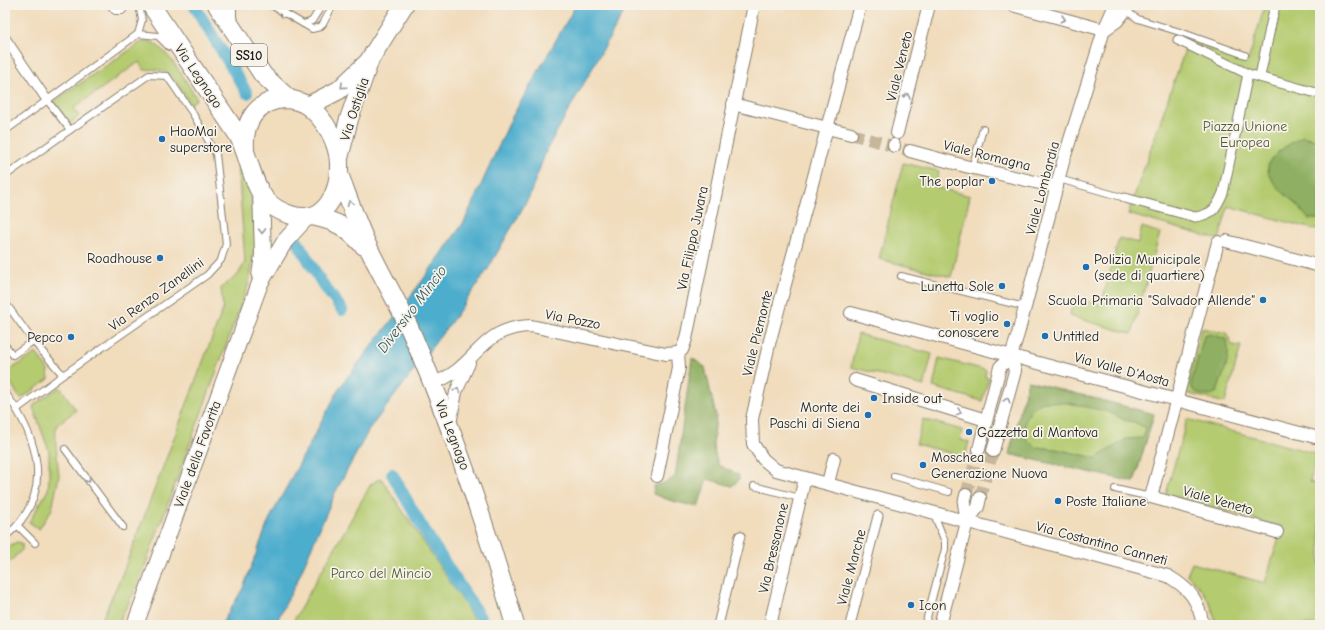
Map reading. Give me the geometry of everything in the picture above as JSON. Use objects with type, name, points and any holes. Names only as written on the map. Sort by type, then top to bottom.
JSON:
[{"type":"main road","name":"Via Legnago","points":[[151,5],[204,83],[245,148],[260,192],[269,204],[290,215],[338,223],[349,230],[371,252]]},
{"type":"main road","name":"Via Legnago","points":[[217,5],[263,75],[289,99],[308,106],[329,131],[337,147],[339,166],[371,252],[398,305],[450,424],[476,498],[515,625]]},
{"type":"main road","name":"Via Ostiglia","points":[[308,106],[339,90],[370,59],[404,5]]},
{"type":"main road","name":"Via Ostiglia","points":[[339,166],[349,119],[370,59]]},
{"type":"main road","name":"Via Legnago","points":[[245,148],[244,137],[246,128],[249,119],[255,111],[272,100],[289,99]]},
{"type":"main road","name":"Via Legnago","points":[[309,217],[322,211],[333,198],[339,166]]},
{"type":"main road","name":"Viale della Favorita","points":[[260,192],[263,255],[260,283]]},
{"type":"main road","name":"Viale della Favorita","points":[[135,625],[260,283],[285,241],[309,217]]},
{"type":"street","name":"Via Filippo Juvara","points":[[656,476],[679,368],[678,353],[682,350],[686,339],[754,5]]},
{"type":"street","name":"Viale Piemonte","points":[[860,5],[826,127],[769,344],[752,419],[754,444],[763,459],[776,470],[967,522]]},
{"type":"street","name":"Viale Veneto","points":[[895,142],[929,5]]},
{"type":"street","points":[[1012,5],[1104,30],[1118,21],[1128,8]]},
{"type":"street","name":"Viale Lombardia","points":[[979,449],[1000,367],[1011,356],[1058,183],[1104,30],[1115,5]]},
{"type":"street","points":[[1260,76],[1275,5]]},
{"type":"street","points":[[5,38],[47,100]]},
{"type":"street","points":[[1178,40],[1248,74],[1260,76],[1320,94]]},
{"type":"street","points":[[1125,198],[1195,217],[1205,215],[1217,208],[1223,193],[1248,74]]},
{"type":"street","points":[[733,104],[851,134]]},
{"type":"street","name":"Viale Romagna","points":[[910,151],[972,168],[1058,183]]},
{"type":"street","points":[[1151,497],[1222,241],[1320,266]]},
{"type":"street","name":"Via Valle D'Aosta","points":[[851,313],[987,351],[1011,356],[1315,437]]},
{"type":"street","name":"Via Pozzo","points":[[430,376],[453,374],[472,358],[484,344],[495,335],[509,328],[526,326],[666,354],[678,353]]},
{"type":"street","name":"Viale Lombardia","points":[[993,452],[1015,371],[1011,356]]},
{"type":"street","name":"Via Pozzo","points":[[450,424],[456,392],[472,358]]},
{"type":"street","points":[[855,380],[986,420]]},
{"type":"street","points":[[828,483],[834,459]]},
{"type":"street","name":"Via Bressanone","points":[[770,625],[805,478]]},
{"type":"street","points":[[966,495],[964,504],[967,522]]},
{"type":"street","name":"Viale Veneto","points":[[1151,497],[1277,532]]},
{"type":"street","points":[[940,625],[967,522],[978,507],[980,498]]},
{"type":"street","name":"Viale Marche","points":[[850,625],[878,516]]},
{"type":"street","name":"Via Costantino Canneti","points":[[967,522],[1168,576],[1185,586],[1195,600],[1203,625]]},
{"type":"street","points":[[719,625],[740,536]]},
{"type":"lane","points":[[110,5],[115,11],[122,11],[127,5]]},
{"type":"lane","points":[[5,131],[138,34],[142,20],[139,5]]},
{"type":"lane","points":[[233,5],[233,30]]},
{"type":"lane","points":[[271,5],[284,14],[312,28],[320,27],[333,5]]},
{"type":"lane","points":[[284,14],[285,5]]},
{"type":"lane","points":[[304,24],[312,21],[322,5]]},
{"type":"lane","points":[[1128,8],[1138,19],[1245,55]]},
{"type":"lane","points":[[138,34],[158,36],[166,42],[174,54]]},
{"type":"lane","points":[[186,71],[204,83]]},
{"type":"lane","name":"Via Renzo Zanellini","points":[[5,176],[149,75],[167,76],[197,121],[216,154],[226,244],[221,260],[207,275],[62,375],[17,408]]},
{"type":"lane","points":[[47,100],[70,130]]},
{"type":"lane","points":[[972,168],[984,129]]},
{"type":"lane","points":[[1058,183],[1125,198]]},
{"type":"lane","points":[[901,276],[1025,307]]},
{"type":"lane","points":[[5,302],[33,341],[62,375]]},
{"type":"lane","points":[[5,345],[13,355],[33,341]]},
{"type":"lane","points":[[5,392],[17,408],[28,428],[36,450],[37,478],[32,504],[18,526],[5,537]]},
{"type":"lane","points":[[65,449],[123,527]]},
{"type":"lane","points":[[894,476],[949,492]]},
{"type":"lane","points":[[754,486],[800,498]]},
{"type":"lane","points":[[1115,489],[1151,497]]},
{"type":"lane","points":[[925,625],[945,549],[945,542],[934,514]]},
{"type":"lane","points":[[18,526],[35,543]]},
{"type":"green space","name":"Piazza Unione Europea","points":[[1265,5],[1320,5],[1320,231],[1228,206],[1219,240],[1128,214],[1188,41],[1248,61]]},
{"type":"green space","points":[[149,41],[156,45],[170,58],[197,99],[190,104],[177,83],[168,73],[154,69],[144,70],[139,62],[74,108],[79,116],[70,124],[53,102],[140,43]]},
{"type":"green space","points":[[1303,136],[1320,142],[1320,219],[1309,219],[1275,184],[1268,171],[1268,164],[1275,155]]},
{"type":"green space","points":[[237,151],[251,195],[256,243],[249,283],[138,585],[117,625],[96,625],[103,617],[123,572],[223,309],[221,288],[238,275],[245,262]]},
{"type":"green space","points":[[903,163],[939,171],[935,187],[970,196],[951,277],[879,259]]},
{"type":"green space","points":[[1142,227],[1160,233],[1132,334],[1069,316],[1075,298],[1101,305],[1119,238],[1138,243]]},
{"type":"green space","points":[[1201,328],[1227,333],[1232,345],[1241,346],[1225,403],[1186,393]]},
{"type":"green space","points":[[858,334],[932,354],[924,386],[851,367]]},
{"type":"green space","points":[[1210,334],[1226,339],[1228,345],[1228,359],[1217,392],[1209,396],[1199,394],[1192,389],[1191,383],[1204,336]]},
{"type":"green space","points":[[36,353],[48,370],[49,379],[22,398],[19,397],[8,378],[7,372]]},
{"type":"green space","points":[[692,358],[705,367],[716,416],[713,446],[718,465],[739,475],[739,480],[732,486],[707,479],[698,507],[672,501],[653,494],[654,486],[675,477]]},
{"type":"green space","points":[[939,358],[986,370],[985,377],[989,378],[982,401],[933,387]]},
{"type":"green space","points":[[1028,381],[1154,414],[1134,482],[1009,454]]},
{"type":"green space","points":[[1028,381],[1154,414],[1134,482],[1009,454]],"holes":[[[1043,402],[1068,403],[1109,412],[1124,420],[1134,422],[1146,428],[1143,438],[1126,439],[1096,458],[1056,449],[1036,447],[1027,440],[1025,422],[1029,413],[1033,409]]]},
{"type":"green space","points":[[60,387],[76,410],[57,425],[55,435],[59,476],[52,509],[39,529],[29,522],[48,490],[49,451],[33,407],[35,404]]},
{"type":"green space","points":[[923,419],[962,430],[960,440],[969,442],[965,457],[916,444]]},
{"type":"green space","points":[[1187,419],[1317,454],[1310,482],[1320,485],[1320,625],[1216,625],[1215,617],[1206,597],[1187,575],[1192,563],[1265,583],[1282,527],[1166,494]]},
{"type":"green space","name":"Parco del Mincio","points":[[381,478],[466,606],[476,625],[291,625],[371,484]]},
{"type":"green space","points":[[18,542],[22,544],[22,550],[5,566],[8,548],[10,545]]},
{"type":"water","name":"Diversivo Mincio","points":[[576,5],[628,5],[547,149],[529,197],[488,269],[455,317],[370,428],[335,493],[298,579],[275,625],[221,625],[243,588],[269,520],[340,387],[422,281],[464,222],[512,117]]},
{"type":"waterway","points":[[194,5],[247,93]]},
{"type":"waterway","points":[[297,241],[322,283],[342,310]]},
{"type":"waterway","points":[[392,474],[422,527],[485,625]]},
{"type":"tunnel","points":[[851,134],[910,151]]},
{"type":"tunnel","points":[[966,495],[979,449]]},
{"type":"tunnel","points":[[980,498],[993,451]]},
{"type":"place","name":"HaoMai superstore","points":[[162,139]]},
{"type":"place","name":"The poplar","points":[[992,181]]},
{"type":"place","name":"Roadhouse","points":[[160,258]]},
{"type":"place","name":"Polizia Municipale (sede di quartiere)","points":[[1086,267]]},
{"type":"place","name":"Lunetta Sole","points":[[1002,286]]},
{"type":"place","name":"Scuola Primaria \"Salvador Allende\"","points":[[1263,300]]},
{"type":"place","name":"Ti voglio conoscere","points":[[1007,324]]},
{"type":"place","name":"Untitled","points":[[1045,336]]},
{"type":"place","name":"Pepco","points":[[71,337]]},
{"type":"place","name":"Inside out","points":[[874,398]]},
{"type":"place","name":"Monte dei Paschi di Siena","points":[[868,415]]},
{"type":"place","name":"Gazzetta di Mantova","points":[[969,432]]},
{"type":"place","name":"Moschea Generazione Nuova","points":[[923,465]]},
{"type":"place","name":"Poste Italiane","points":[[1058,501]]},
{"type":"place","name":"Icon","points":[[911,605]]}]
